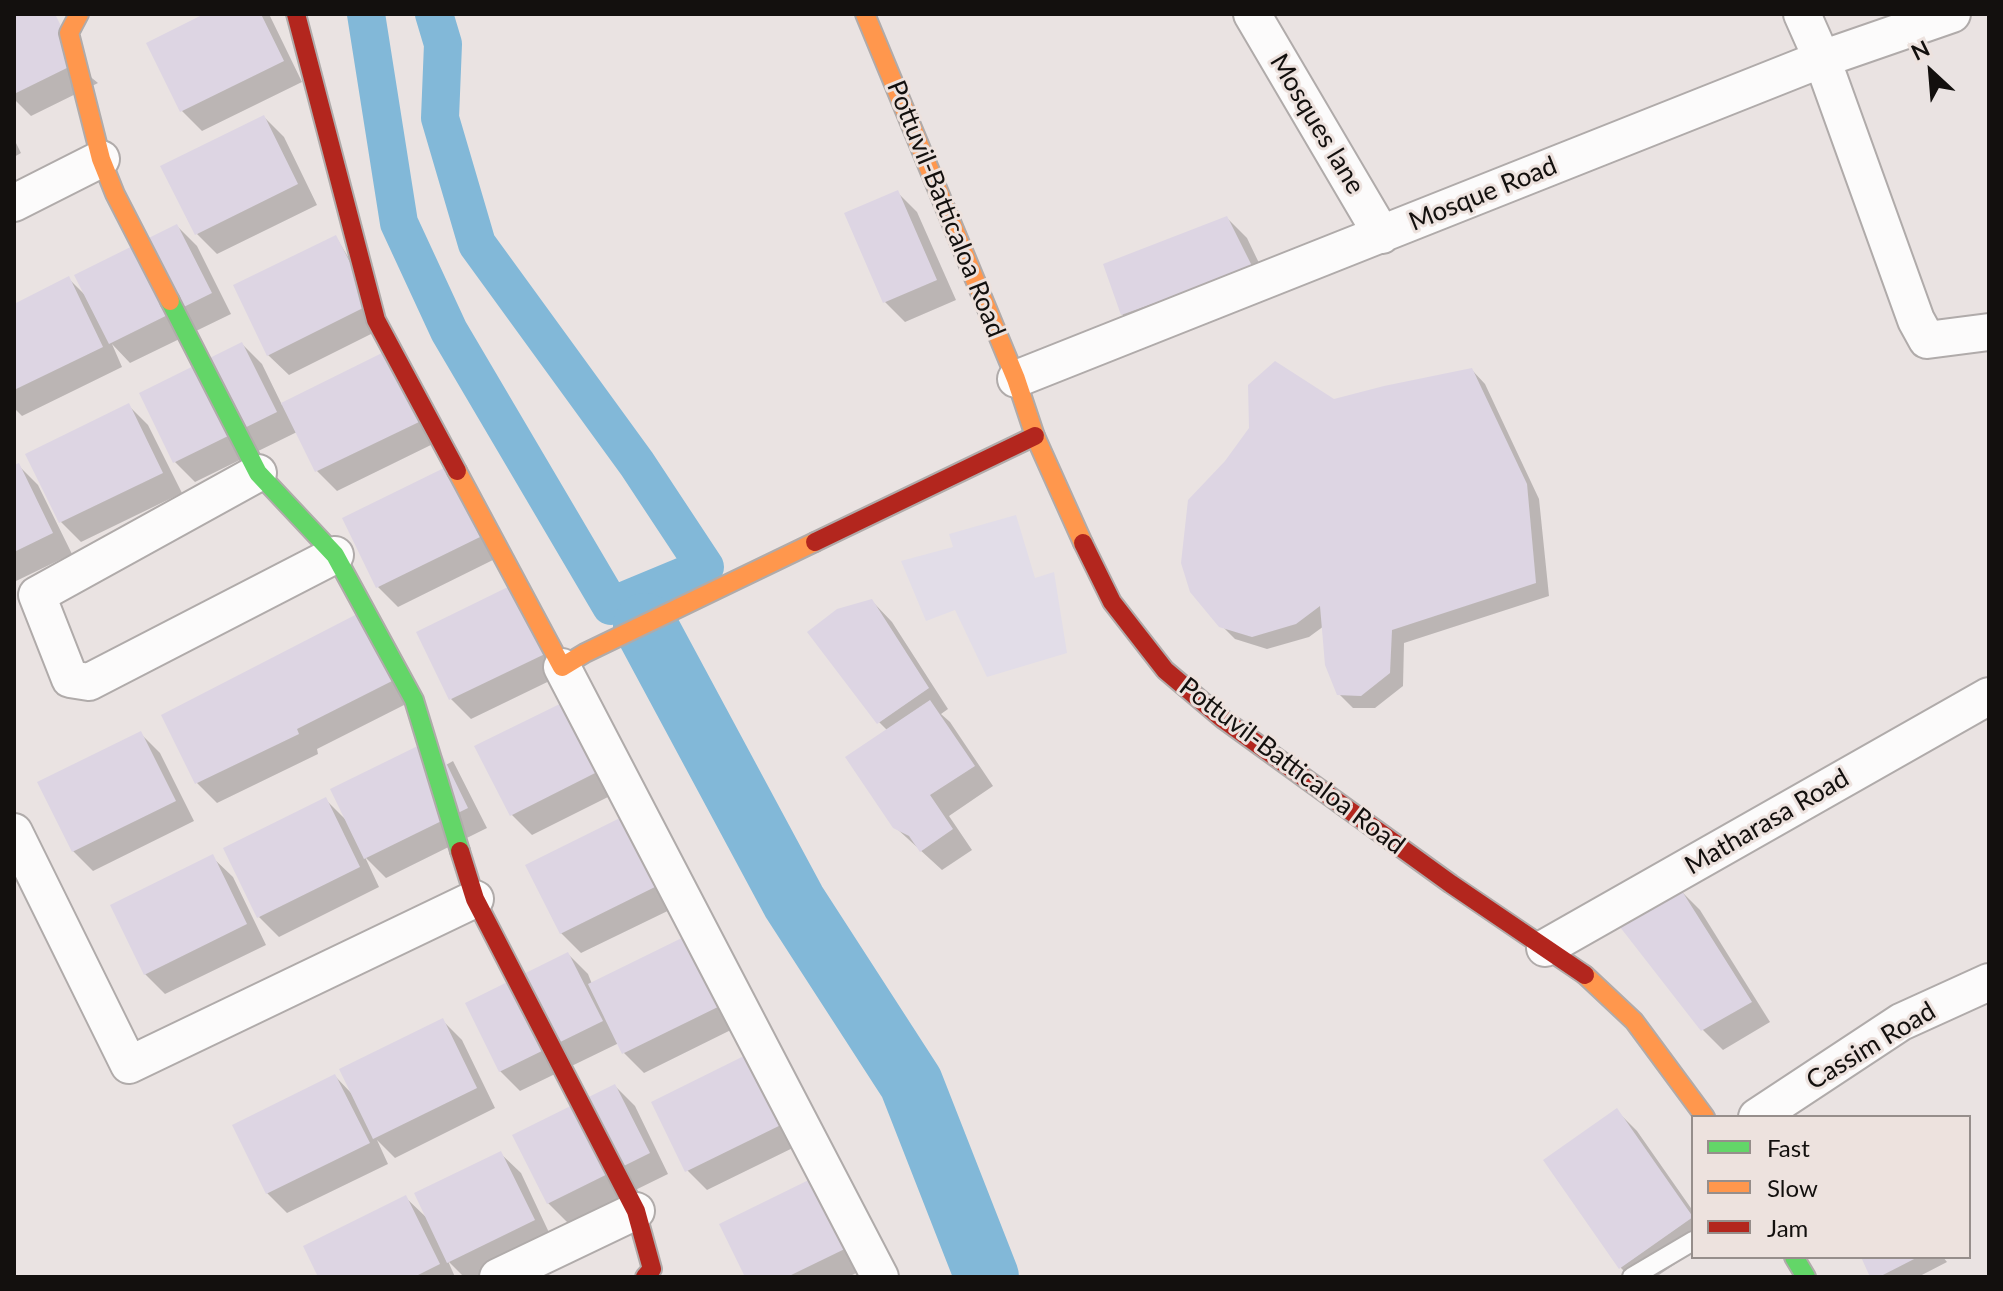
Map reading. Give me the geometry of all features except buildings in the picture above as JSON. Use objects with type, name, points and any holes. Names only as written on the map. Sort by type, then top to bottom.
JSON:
[{"type":"main road","points":[[79,14],[69,33],[101,159],[115,194],[258,473],[335,555],[414,700],[475,899],[636,1211],[652,1269],[645,1277]]},
{"type":"main road","points":[[296,14],[376,320],[574,660],[1035,436]]},
{"type":"main road","name":"Pottuvil-Batticaloa Road","points":[[865,14],[1016,379],[1035,436],[1106,590],[1145,647],[1165,670],[1223,719],[1451,884],[1583,973],[1634,1021],[1704,1115]]},
{"type":"main road","points":[[1795,1259],[1806,1277]]},
{"type":"street","name":"Mosques lane","points":[[1252,14],[1382,235]]},
{"type":"street","points":[[1802,14],[1822,59],[1916,320],[1927,340],[1989,332]]},
{"type":"street","name":"Mosque Road","points":[[1016,379],[1822,59],[1952,14]]},
{"type":"street","points":[[14,203],[101,159]]},
{"type":"street","points":[[258,473],[37,595],[70,679],[89,682],[335,555]]},
{"type":"street","points":[[574,660],[880,1277]]},
{"type":"street","name":"Matharasa Road","points":[[1545,948],[1989,696]]},
{"type":"street","points":[[14,832],[129,1065],[475,899]]},
{"type":"street","name":"Cassim Road","points":[[1760,1115],[1901,1022],[1989,982]]},
{"type":"street","points":[[498,1277],[636,1211]]},
{"type":"lane","points":[[1632,1277],[1691,1242]]},
{"type":"shaded area","points":[[1016,515],[1035,578],[1054,572],[1067,653],[987,677],[955,610],[926,621],[901,561],[953,547],[949,534]]},
{"type":"waterway","points":[[366,14],[399,223],[449,331],[611,606],[705,567],[637,464],[477,244],[440,118],[443,44],[434,14]]},
{"type":"waterway","points":[[645,625],[794,902],[911,1083],[987,1277]]},
{"type":"traffic: fast","points":[[170,301],[258,473],[335,555],[414,700],[460,851]]},
{"type":"traffic: fast","points":[[1795,1259],[1806,1277]]},
{"type":"traffic: slow","points":[[79,14],[69,33],[101,159],[115,194],[170,301]]},
{"type":"traffic: slow","points":[[865,14],[1016,379],[1035,436],[1083,543]]},
{"type":"traffic: slow","points":[[457,471],[562,667],[815,542]]},
{"type":"traffic: slow","points":[[1585,975],[1634,1021],[1704,1115]]},
{"type":"traffic: jam","points":[[296,14],[376,320],[457,471]]},
{"type":"traffic: jam","points":[[815,542],[1035,436]]},
{"type":"traffic: jam","points":[[1083,543],[1112,602],[1165,670],[1223,719],[1451,884],[1585,975]]},
{"type":"traffic: jam","points":[[460,851],[475,899],[636,1211],[652,1269],[645,1277]]}]
